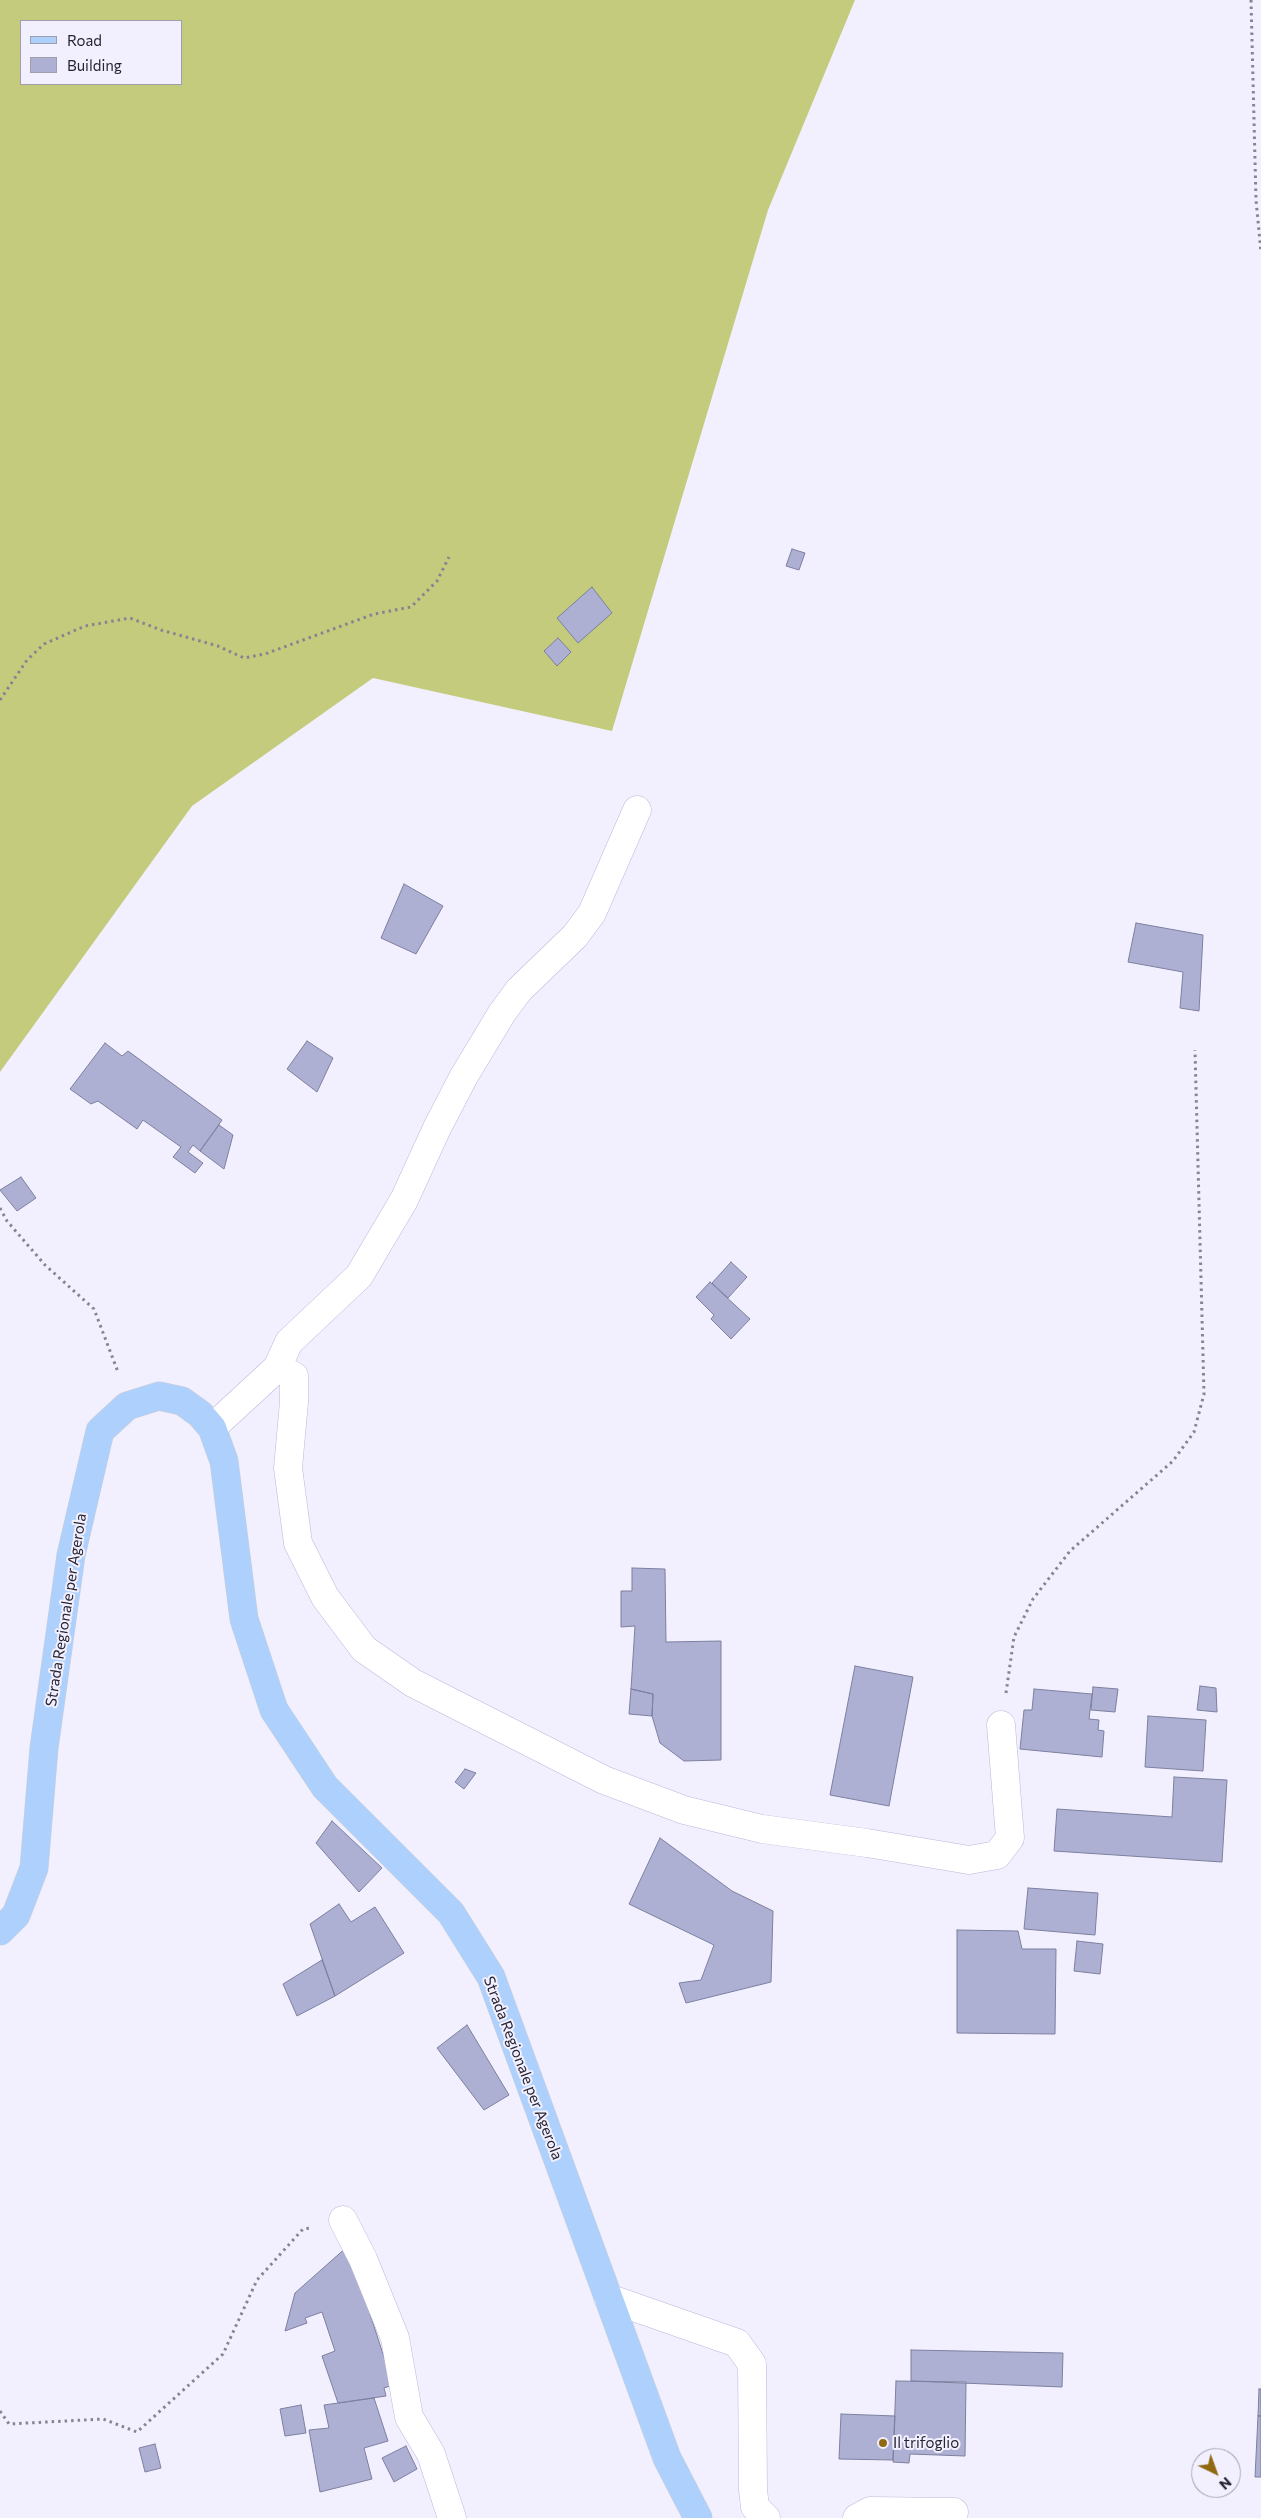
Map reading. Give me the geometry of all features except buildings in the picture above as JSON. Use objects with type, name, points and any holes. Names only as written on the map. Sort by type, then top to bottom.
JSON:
[{"type":"main road","name":"Strada Regionale per Agerola","points":[[0,1931],[16,1915],[34,1868],[44,1748],[71,1555],[100,1431],[127,1406],[159,1396],[182,1401],[200,1414],[212,1428],[224,1461],[244,1619],[274,1710],[325,1787],[451,1913],[491,1977],[667,2458],[698,2518]]},
{"type":"street","points":[[212,1428],[277,1368],[289,1342],[359,1276],[404,1200],[464,1076],[502,1013],[519,990],[575,936],[592,913],[637,810]]},
{"type":"street","points":[[277,1368],[294,1376],[294,1402],[288,1468],[298,1543],[325,1597],[364,1649],[413,1683],[604,1780],[684,1810],[762,1829],[867,1843],[970,1860],[997,1855],[1010,1838],[1001,1725]]},
{"type":"street","points":[[343,2220],[363,2258],[395,2338],[409,2417],[431,2454],[452,2518]]},
{"type":"street","points":[[608,2298],[737,2343],[752,2364],[753,2490],[755,2507],[766,2518]]},
{"type":"street","points":[[857,2518],[870,2511],[954,2512]]},
{"type":"path","points":[[1251,0],[1256,200],[1261,252]]},
{"type":"path","points":[[0,700],[27,660],[44,644],[85,626],[130,618],[218,646],[244,658],[265,654],[374,614],[411,607],[437,581],[449,557]]},
{"type":"path","points":[[1001,1725],[1014,1637],[1033,1598],[1070,1551],[1173,1462],[1194,1432],[1204,1394],[1195,1050]]},
{"type":"path","points":[[0,1208],[7,1221],[46,1265],[94,1309],[114,1358],[127,1406]]},
{"type":"path","points":[[0,2411],[9,2424],[103,2419],[136,2432],[223,2354],[257,2280],[304,2229],[343,2220]]},
{"type":"green space","points":[[0,0],[855,0],[768,210],[612,731],[373,678],[192,806],[0,1072]]},
{"type":"place","name":"Il trifoglio","points":[[883,2443]]}]
